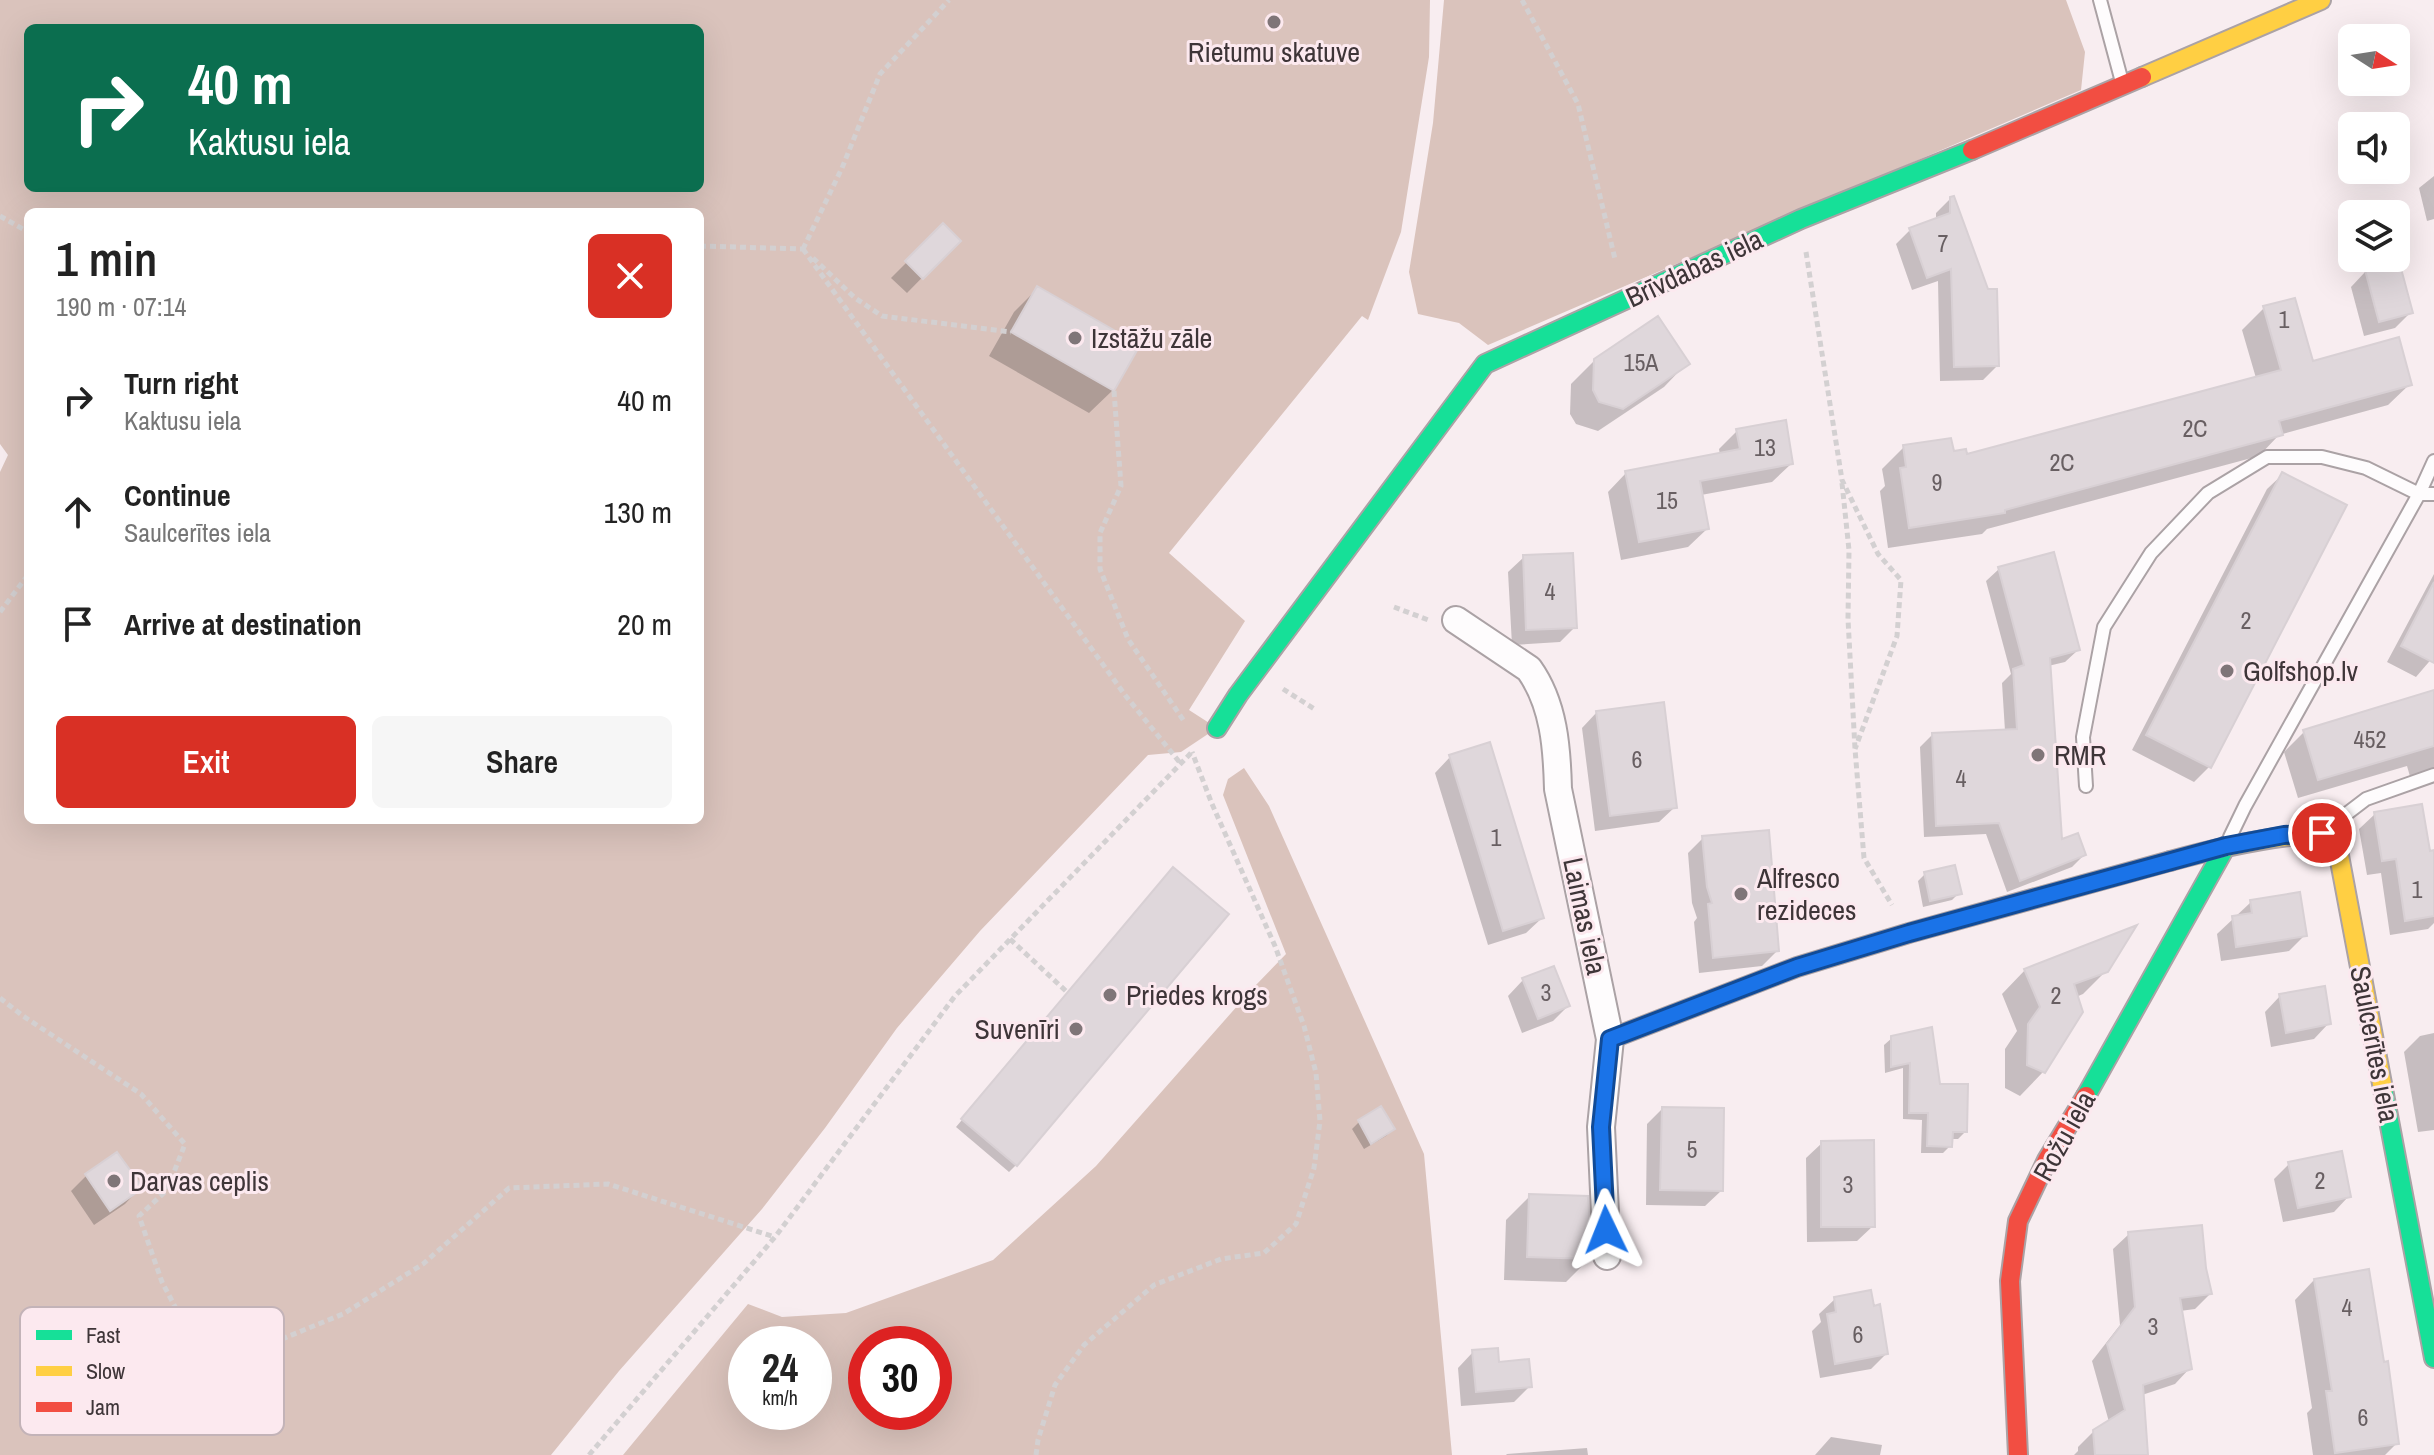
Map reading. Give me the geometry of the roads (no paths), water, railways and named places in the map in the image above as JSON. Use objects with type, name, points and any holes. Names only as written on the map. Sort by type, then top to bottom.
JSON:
[{"type":"street","name":"Brīvdabas iela","points":[[1217,728],[1238,695],[1485,364],[1801,219],[1986,144],[2321,0]]},
{"type":"street","name":"Laimas iela","points":[[1456,620],[1529,669],[1537,680],[1551,717],[1557,748],[1558,789],[1610,1039],[1601,1127],[1607,1256]]},
{"type":"street","points":[[1610,1039],[1797,967],[1909,933],[2226,846],[2284,835],[2322,833]]},
{"type":"street","name":"Saulcerītes iela","points":[[2322,833],[2337,845],[2434,1358]]},
{"type":"street","name":"Rožu iela","points":[[2018,1455],[2010,1281],[2018,1221],[2047,1160],[2226,846]]},
{"type":"lane","points":[[2100,0],[2123,85]]},
{"type":"lane","points":[[2086,786],[2083,737],[2104,627],[2151,553],[2208,493],[2267,457],[2322,457],[2366,468],[2419,494],[2434,494]]},
{"type":"lane","points":[[2226,846],[2252,792],[2419,494],[2434,461]]},
{"type":"lane","points":[[2322,833],[2366,799],[2434,775]]},
{"type":"place","name":"Rietumu skatuve","points":[[1274,22]]},
{"type":"place","name":"Izstāžu zāle","points":[[1075,338]]},
{"type":"place","name":"Golfshop.lv","points":[[2227,671]]},
{"type":"place","name":"RMR","points":[[2038,755]]},
{"type":"place","name":"Alfresco rezideces","points":[[1741,894]]},
{"type":"place","name":"Priedes krogs","points":[[1110,995]]},
{"type":"place","name":"Suvenīri","points":[[1076,1029]]},
{"type":"place","name":"Darvas ceplis","points":[[114,1181]]}]
